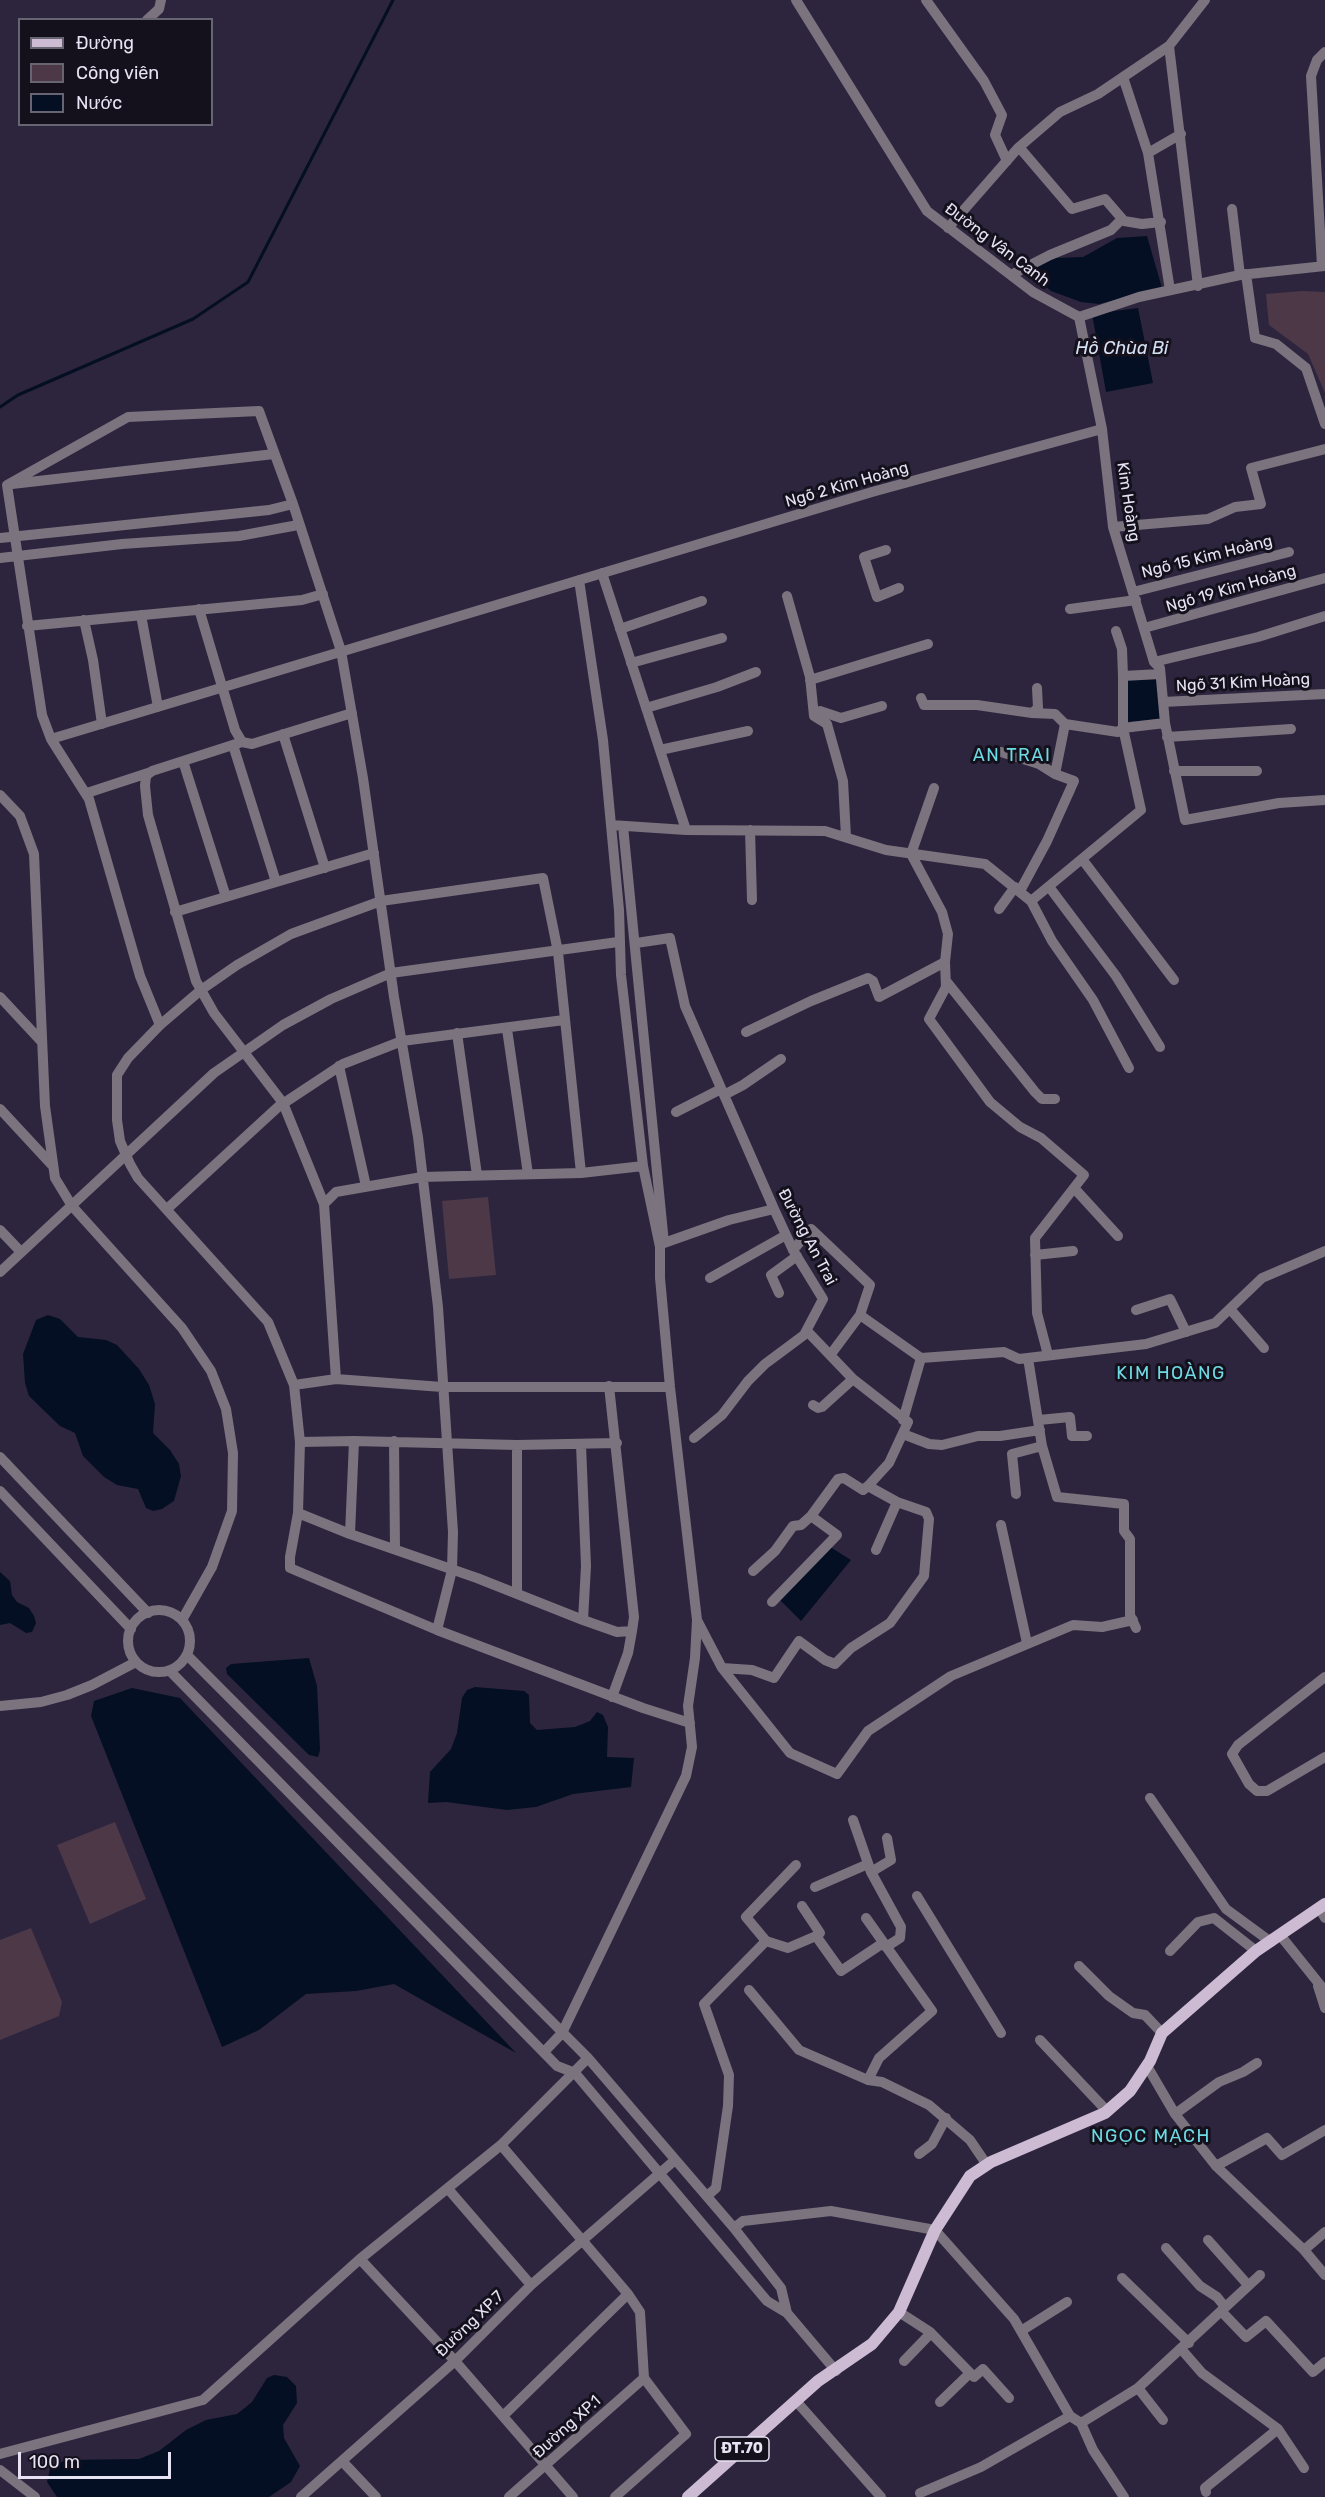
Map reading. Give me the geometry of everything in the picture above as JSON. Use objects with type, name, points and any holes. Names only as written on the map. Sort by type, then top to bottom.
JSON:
[{"type":"main road","name":"ĐT.70","points":[[688,2497],[796,2401],[872,2344],[899,2312],[935,2230],[970,2176],[987,2165],[1107,2111],[1130,2091],[1146,2066],[1162,2033],[1256,1951],[1323,1910]]},
{"type":"street","points":[[149,18],[159,9],[161,0]]},
{"type":"street","name":"Đường Vân Canh","points":[[796,0],[927,211],[1033,292],[1079,317]]},
{"type":"street","points":[[926,0],[984,81],[1002,115],[995,135],[1007,161]]},
{"type":"street","points":[[948,228],[1019,147],[1060,112],[1098,94],[1168,46],[1205,0]]},
{"type":"street","points":[[1168,46],[1181,134],[1198,286]]},
{"type":"street","points":[[1079,317],[1139,297],[1170,290],[1243,275],[1324,266],[1320,145],[1311,76],[1317,60],[1325,52]]},
{"type":"street","points":[[1123,77],[1148,153],[1161,222],[1170,290]]},
{"type":"street","points":[[1148,153],[1181,134]]},
{"type":"street","points":[[1019,147],[1069,207],[1075,210],[1105,199],[1121,220],[1142,224],[1161,222]]},
{"type":"street","points":[[1233,209],[1255,338],[1276,344],[1306,368],[1325,424]]},
{"type":"street","points":[[1011,276],[1050,255],[1111,230],[1121,220]]},
{"type":"street","name":"Kim Hoàng","points":[[1079,317],[1102,429],[1113,527],[1154,662],[1160,668],[1167,737],[1185,820],[1279,803],[1325,800]]},
{"type":"street","points":[[7,485],[128,417],[259,411],[293,504],[341,651],[374,853],[422,1177],[438,1307],[442,1387],[449,1443],[452,1570],[436,1630]]},
{"type":"street","name":"Ngõ 2 Kim Hoàng","points":[[51,739],[872,492],[1102,429]]},
{"type":"street","points":[[1113,527],[1209,519],[1235,507],[1261,504],[1251,468],[1325,449]]},
{"type":"street","points":[[7,485],[274,454]]},
{"type":"street","points":[[7,485],[37,695],[51,739],[87,793],[102,836],[108,871],[140,976],[160,1024]]},
{"type":"street","points":[[0,538],[269,510],[293,504]]},
{"type":"street","points":[[0,558],[122,544],[239,536],[298,525]]},
{"type":"street","points":[[886,550],[864,557],[877,597],[899,588]]},
{"type":"street","name":"Ngõ 15 Kim Hoàng","points":[[1070,609],[1134,596],[1288,552]]},
{"type":"street","points":[[602,573],[686,830]]},
{"type":"street","name":"Ngõ 19 Kim Hoàng","points":[[1144,628],[1325,578]]},
{"type":"street","points":[[544,2052],[562,2033],[686,1776],[692,1747],[688,1706],[695,1658],[697,1620],[670,1387],[658,1231],[643,1166],[618,942],[620,910],[611,825],[597,697],[579,580]]},
{"type":"street","points":[[27,626],[302,600],[323,594]]},
{"type":"street","points":[[787,596],[810,680],[813,713],[827,724],[843,782],[846,837]]},
{"type":"street","points":[[620,629],[702,601]]},
{"type":"street","points":[[199,609],[235,730],[276,882]]},
{"type":"street","points":[[141,615],[158,707]]},
{"type":"street","points":[[1154,662],[1258,637],[1325,616]]},
{"type":"street","points":[[84,620],[93,660],[102,724]]},
{"type":"street","points":[[1031,902],[1141,810],[1123,728],[1122,649],[1116,631]]},
{"type":"street","points":[[631,663],[722,638]]},
{"type":"street","points":[[810,680],[928,644]]},
{"type":"street","points":[[646,708],[717,687],[756,672]]},
{"type":"street","points":[[1123,676],[1160,674]]},
{"type":"street","points":[[1032,713],[1038,708],[1036,688]]},
{"type":"street","name":"Ngõ 31 Kim Hoàng","points":[[1163,702],[1325,694]]},
{"type":"street","points":[[921,698],[924,705],[977,705],[1055,714],[1065,724],[1118,732],[1123,728],[1165,723]]},
{"type":"street","points":[[813,713],[820,711],[841,718],[882,706]]},
{"type":"street","points":[[87,793],[237,744],[252,744],[352,713]]},
{"type":"street","points":[[1055,774],[1065,724]]},
{"type":"street","points":[[1167,737],[1291,729]]},
{"type":"street","points":[[660,750],[748,731]]},
{"type":"street","points":[[283,734],[325,868]]},
{"type":"street","points":[[999,909],[1018,889],[1047,841],[1074,781],[1055,774],[1039,764],[1000,752]]},
{"type":"street","points":[[183,761],[226,897]]},
{"type":"street","points":[[152,771],[146,776],[145,786],[148,814],[189,961],[214,1013],[244,1049],[283,1103],[324,1204],[336,1379]]},
{"type":"street","points":[[1174,771],[1257,771]]},
{"type":"street","points":[[934,788],[911,854],[942,912],[948,934],[945,962],[946,981],[929,1019],[990,1102],[1020,1127],[1041,1138],[1084,1175],[1035,1238],[1037,1313],[1048,1355]]},
{"type":"street","points":[[0,795],[20,816],[34,854],[48,1141],[55,1178],[72,1206],[182,1328],[211,1371],[226,1409],[233,1453],[232,1511],[212,1567],[182,1620]]},
{"type":"street","points":[[611,825],[686,830],[825,831],[886,850],[985,864],[1031,902],[1052,941],[1093,1000],[1129,1068]]},
{"type":"street","points":[[623,826],[664,1243],[729,1220],[774,1209]]},
{"type":"street","points":[[750,830],[752,900]]},
{"type":"street","points":[[175,912],[374,853]]},
{"type":"street","points":[[1082,859],[1174,980]]},
{"type":"street","points":[[581,1173],[558,952],[543,878],[381,901],[291,934],[237,965],[201,990],[160,1024],[128,1058],[117,1075],[117,1120],[126,1156],[138,1178],[268,1322],[294,1385],[300,1442],[298,1513],[290,1568],[436,1630],[690,1723]]},
{"type":"street","points":[[1050,888],[1116,976],[1160,1047]]},
{"type":"street","name":"Đường An Trai","points":[[636,943],[670,938],[685,1006],[786,1235],[823,1299],[807,1331]]},
{"type":"street","points":[[0,1272],[214,1073],[244,1049],[283,1024],[331,999],[391,974],[618,942]]},
{"type":"street","points":[[746,1032],[811,1001],[868,978],[873,981],[879,998],[945,962]]},
{"type":"street","points":[[946,981],[1035,1092],[1042,1099],[1055,1099]]},
{"type":"street","points":[[0,997],[42,1042]]},
{"type":"street","points":[[167,1209],[283,1103],[339,1066],[402,1041],[564,1020]]},
{"type":"street","points":[[507,1029],[528,1174]]},
{"type":"street","points":[[457,1033],[477,1175]]},
{"type":"street","points":[[676,1112],[723,1092],[781,1059]]},
{"type":"street","points":[[339,1066],[366,1186]]},
{"type":"street","points":[[0,1109],[52,1165]]},
{"type":"street","points":[[324,1204],[336,1192],[422,1177],[581,1173],[643,1166]]},
{"type":"street","points":[[1074,1188],[1118,1236]]},
{"type":"street","points":[[779,1293],[771,1275],[795,1253],[812,1229],[870,1286],[860,1315],[831,1354]]},
{"type":"street","points":[[0,1230],[21,1252]]},
{"type":"street","points":[[710,1278],[786,1235]]},
{"type":"street","points":[[1035,1255],[1074,1251]]},
{"type":"street","points":[[860,1315],[921,1358],[1004,1352],[1018,1359],[1146,1344],[1215,1323],[1262,1278],[1325,1251]]},
{"type":"street","points":[[1136,1310],[1170,1299],[1186,1332]]},
{"type":"street","points":[[1230,1309],[1264,1348]]},
{"type":"street","points":[[694,1438],[723,1415],[748,1381],[765,1364],[807,1331],[853,1379],[908,1422],[889,1463],[868,1486],[863,1490],[844,1478],[838,1479],[811,1516],[801,1525],[793,1526],[775,1551],[753,1571]]},
{"type":"street","points":[[903,1420],[921,1358]]},
{"type":"street","points":[[697,1620],[722,1668],[790,1753],[837,1774],[868,1731],[876,1724],[951,1676],[1072,1625],[1102,1627],[1135,1624],[1130,1615],[1130,1539],[1124,1532],[1124,1503],[1057,1497],[1042,1446],[1028,1358]]},
{"type":"street","points":[[294,1385],[336,1379],[442,1387],[670,1387]]},
{"type":"street","points":[[813,1405],[818,1408],[822,1407],[853,1379]]},
{"type":"street","points":[[609,1386],[617,1443],[634,1617],[628,1653],[612,1696]]},
{"type":"street","points":[[903,1434],[929,1444],[942,1445],[978,1436],[1000,1436],[1070,1418],[1072,1436],[1087,1437]]},
{"type":"street","points":[[350,1534],[354,1441]]},
{"type":"street","points":[[300,1442],[394,1441],[517,1445],[617,1443]]},
{"type":"street","points":[[394,1441],[395,1550]]},
{"type":"street","points":[[517,1445],[518,1594]]},
{"type":"street","points":[[581,1445],[586,1566],[583,1620]]},
{"type":"street","points":[[1016,1494],[1012,1454],[1042,1446]]},
{"type":"street","points":[[0,1457],[148,1613]]},
{"type":"street","points":[[722,1668],[752,1670],[774,1678],[799,1641],[834,1664],[851,1648],[882,1630],[920,1584],[925,1569],[928,1514],[897,1502],[868,1486]]},
{"type":"street","points":[[0,1491],[131,1629]]},
{"type":"street","points":[[876,1550],[897,1502]]},
{"type":"street","points":[[298,1513],[583,1620],[617,1632],[632,1631]]},
{"type":"street","points":[[772,1602],[837,1535],[811,1516]]},
{"type":"street","points":[[1001,1526],[1028,1643]]},
{"type":"street","points":[[164,1611],[182,1620],[190,1639],[187,1655],[178,1666],[170,1671],[149,1671],[136,1662],[129,1649],[131,1629],[136,1620],[148,1613],[164,1611]]},
{"type":"street","points":[[187,1655],[588,2058],[707,2196],[739,2224],[782,2288],[787,2313]]},
{"type":"street","points":[[0,1706],[41,1702],[67,1695],[136,1662]]},
{"type":"street","points":[[170,1671],[556,2066],[575,2073],[767,2301],[787,2313],[836,2371]]},
{"type":"street","points":[[1325,1677],[1238,1745],[1232,1754],[1249,1784],[1257,1791],[1267,1791],[1325,1757]]},
{"type":"street","points":[[1150,1798],[1226,1909],[1275,1938],[1322,1988],[1325,2008]]},
{"type":"street","points":[[816,1936],[841,1971],[900,1938],[901,1927],[869,1868],[852,1820]]},
{"type":"street","points":[[815,1887],[891,1860],[887,1838]]},
{"type":"street","points":[[796,1865],[746,1917],[766,1941],[788,1948],[820,1933],[802,1906]]},
{"type":"street","points":[[917,1896],[1001,2033]]},
{"type":"street","points":[[866,1918],[932,2011],[879,2058],[868,2080]]},
{"type":"street","points":[[1170,1951],[1198,1922],[1214,1918],[1256,1951]]},
{"type":"street","points":[[707,2196],[716,2188],[728,2106],[729,2075],[704,2004],[766,1941]]},
{"type":"street","points":[[1079,1965],[1108,1996],[1133,2013],[1145,2015],[1162,2033]]},
{"type":"street","points":[[749,1989],[799,2050],[868,2080],[882,2082],[929,2105],[970,2140],[987,2165]]},
{"type":"street","points":[[1040,2040],[1107,2111]]},
{"type":"street","points":[[0,2454],[203,2400],[360,2259],[449,2190],[501,2145],[588,2058]]},
{"type":"street","points":[[1175,2114],[1219,2082],[1257,2063]]},
{"type":"street","points":[[1146,2066],[1175,2114],[1216,2166],[1304,2250],[1325,2275]]},
{"type":"street","points":[[919,2154],[932,2144],[946,2118]]},
{"type":"street","points":[[1216,2166],[1267,2138],[1282,2155],[1325,2130]]},
{"type":"street","points":[[501,2145],[628,2294],[640,2312],[644,2378],[686,2433],[615,2497]]},
{"type":"street","name":"Đường XP.7","points":[[301,2497],[455,2361],[531,2285],[675,2160]]},
{"type":"street","points":[[449,2190],[531,2285]]},
{"type":"street","points":[[739,2224],[831,2211],[935,2230],[1014,2319],[1070,2416],[1081,2423],[1093,2450],[1124,2497]]},
{"type":"street","points":[[1304,2250],[1325,2232]]},
{"type":"street","points":[[1208,2240],[1248,2285]]},
{"type":"street","points":[[1166,2248],[1200,2286],[1217,2297],[1223,2309],[1246,2337],[1266,2321],[1313,2373],[1325,2362]]},
{"type":"street","points":[[360,2259],[455,2361],[573,2497]]},
{"type":"street","points":[[1081,2423],[1138,2388],[1185,2347],[1260,2275]]},
{"type":"street","points":[[1122,2278],[1185,2347],[1203,2373],[1278,2429],[1304,2468]]},
{"type":"street","points":[[503,2416],[628,2294]]},
{"type":"street","points":[[1021,2331],[1067,2302]]},
{"type":"street","points":[[899,2312],[931,2333],[974,2377],[983,2369],[1010,2398]]},
{"type":"street","points":[[904,2361],[931,2333]]},
{"type":"street","points":[[939,2402],[970,2373]]},
{"type":"street","name":"Đường XP.1","points":[[509,2497],[644,2378]]},
{"type":"street","points":[[1138,2388],[1163,2420]]},
{"type":"street","points":[[796,2401],[881,2497]]},
{"type":"street","points":[[920,2493],[981,2467],[1070,2416]]},
{"type":"street","points":[[1206,2492],[1205,2488],[1278,2429]]},
{"type":"street","points":[[342,2461],[376,2497]]},
{"type":"street","points":[[0,2470],[35,2497]]},
{"type":"green space","points":[[1325,292],[1325,393],[1308,354],[1269,325],[1266,294]]},
{"type":"green space","points":[[488,1197],[496,1275],[449,1279],[442,1201]]},
{"type":"green space","points":[[115,1822],[146,1899],[90,1924],[57,1845]]},
{"type":"green space","points":[[31,1928],[62,2002],[59,2016],[0,2040],[0,1940]]},
{"type":"water","points":[[1147,236],[1162,288],[1099,304],[1081,302],[1051,291],[1028,271],[1054,258],[1083,257],[1117,238]]},
{"type":"water","name":"Hồ Chùa Bi","points":[[1138,308],[1153,383],[1106,392],[1092,314]]},
{"type":"water","points":[[1157,679],[1160,719],[1126,722],[1124,680]]},
{"type":"water","points":[[48,1315],[60,1319],[78,1337],[106,1340],[117,1345],[139,1369],[149,1385],[155,1404],[153,1433],[170,1450],[179,1464],[181,1476],[174,1501],[162,1509],[153,1511],[146,1508],[138,1489],[117,1485],[104,1477],[83,1456],[75,1433],[60,1426],[29,1396],[25,1383],[23,1354],[36,1320]]},
{"type":"water","points":[[827,1545],[851,1560],[801,1621],[777,1597]]},
{"type":"water","points":[[0,1572],[10,1581],[12,1595],[17,1602],[29,1608],[34,1616],[36,1623],[32,1632],[26,1633],[10,1623],[0,1625]]},
{"type":"water","points":[[309,1658],[317,1686],[320,1750],[318,1757],[309,1755],[227,1674],[226,1668],[231,1664]]},
{"type":"water","points":[[475,1687],[524,1691],[529,1695],[530,1723],[537,1730],[575,1727],[590,1721],[597,1712],[603,1715],[608,1727],[607,1757],[634,1758],[631,1787],[573,1794],[536,1807],[507,1810],[446,1802],[428,1803],[430,1772],[451,1749],[457,1733],[462,1698],[467,1690]]},
{"type":"water","points":[[132,1688],[180,1698],[516,2053],[394,1984],[356,1991],[306,1994],[259,2030],[222,2047],[91,1716],[94,1701]]},
{"type":"water","points":[[274,2375],[287,2377],[296,2386],[297,2403],[283,2425],[284,2438],[300,2466],[291,2482],[269,2497],[57,2497],[47,2482],[50,2469],[65,2460],[139,2459],[159,2451],[186,2430],[206,2420],[237,2414],[252,2402],[267,2378]]},
{"type":"waterway","points":[[0,407],[18,395],[193,319],[248,282],[393,0]]},
{"type":"district","name":"AN TRAI","points":[[1012,756]]},
{"type":"district","name":"KIM HOÀNG","points":[[1171,1374]]},
{"type":"district","name":"NGỌC MẠCH","points":[[1151,2137]]}]
